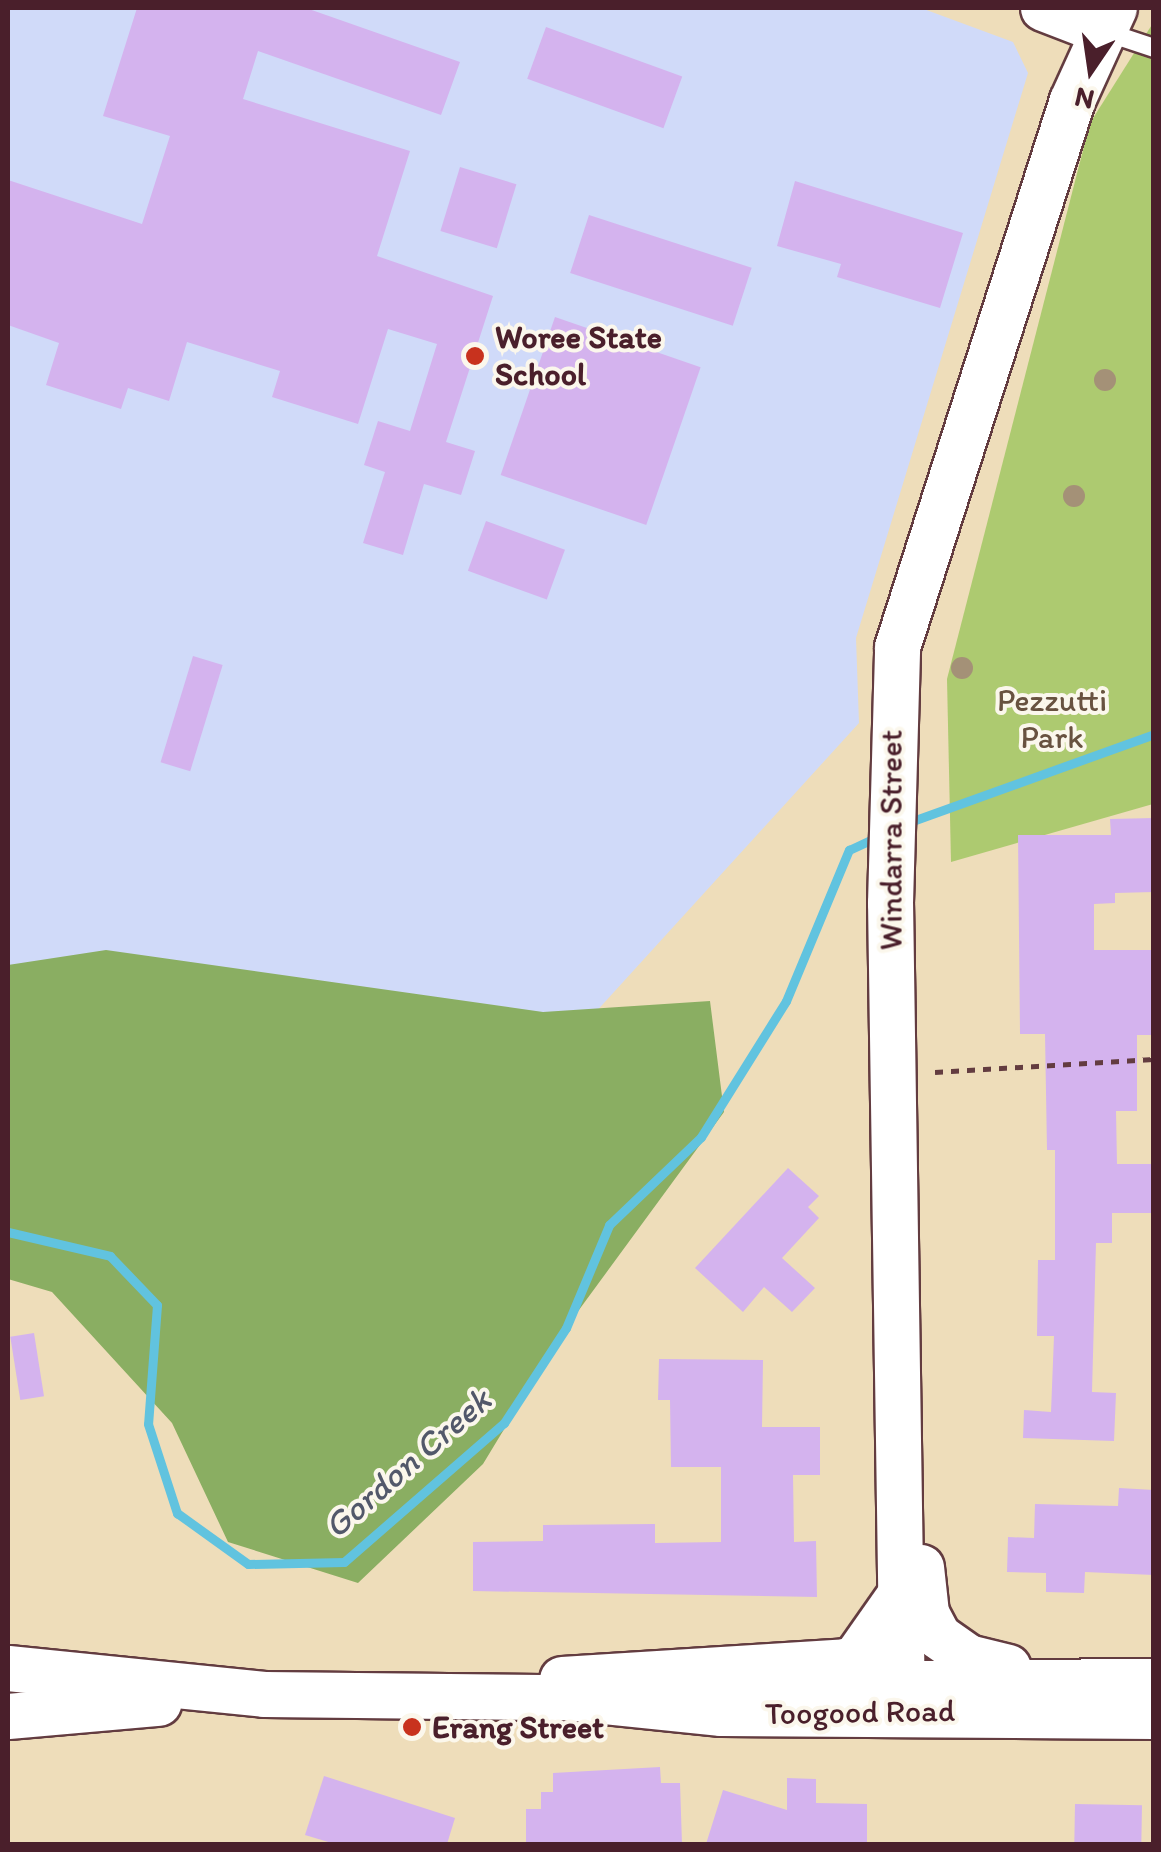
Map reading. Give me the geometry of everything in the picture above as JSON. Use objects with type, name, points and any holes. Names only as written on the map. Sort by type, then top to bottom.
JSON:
[{"type":"street","points":[[1043,8],[1108,19]]},
{"type":"street","name":"Windarra Street","points":[[902,1695],[890,903],[892,708],[909,598],[1072,100],[1108,19]]},
{"type":"street","points":[[895,1250],[926,1613],[938,1636],[968,1656],[1064,1681]]},
{"type":"street","points":[[431,1696],[638,1669],[845,1661],[855,1658],[900,1594]]},
{"type":"street","name":"Toogood Road","points":[[8,1668],[264,1694],[566,1698],[721,1713],[1064,1681],[1154,1681]]},
{"type":"street","name":"Toogood Road","points":[[8,1716],[264,1694]]},
{"type":"street","name":"Toogood Road","points":[[902,1695],[1154,1716]]},
{"type":"lane","points":[[1108,19],[1154,48]]},
{"type":"path","points":[[936,1072],[1154,1059]]},
{"type":"shaded area","name":"Woree State School","points":[[8,8],[921,8],[1013,42],[1028,73],[856,638],[859,723],[522,1093],[8,1084]]},
{"type":"green space","name":"Pezzutti Park","points":[[1153,23],[1153,804],[951,862],[947,679],[1090,123]]},
{"type":"green space","points":[[106,950],[543,1012],[710,1001],[724,1112],[565,1329],[483,1464],[358,1583],[228,1542],[172,1423],[52,1292],[8,1279],[8,965]]},
{"type":"building","points":[[137,8],[306,8],[460,62],[441,115],[258,51],[243,99],[410,151],[377,256],[493,296],[446,442],[475,451],[461,495],[424,484],[403,555],[363,543],[385,472],[364,465],[378,421],[410,431],[437,344],[388,329],[358,424],[272,397],[280,371],[187,342],[169,401],[128,388],[121,409],[46,385],[59,343],[8,325],[8,180],[142,224],[170,136],[103,116]]},
{"type":"building","points":[[546,27],[682,77],[663,128],[527,79]]},
{"type":"building","points":[[460,167],[516,184],[497,248],[440,231]]},
{"type":"building","points":[[795,181],[963,233],[940,308],[837,277],[841,264],[777,246]]},
{"type":"building","points":[[589,215],[752,268],[733,326],[570,273]]},
{"type":"building","points":[[555,317],[701,367],[646,525],[501,475]]},
{"type":"building","points":[[486,521],[565,550],[547,600],[468,571]]},
{"type":"building","points":[[193,656],[223,665],[190,771],[161,762]]},
{"type":"building","points":[[1154,818],[1154,892],[1115,893],[1115,903],[1094,904],[1094,950],[1154,950],[1154,1035],[1137,1035],[1137,1111],[1116,1111],[1117,1164],[1154,1164],[1154,1213],[1112,1213],[1112,1243],[1096,1243],[1092,1392],[1116,1393],[1114,1441],[1023,1438],[1024,1410],[1051,1412],[1054,1336],[1037,1336],[1038,1260],[1055,1260],[1055,1150],[1047,1150],[1045,1034],[1020,1034],[1018,835],[1111,835],[1110,819]]},
{"type":"building","points":[[788,1168],[819,1196],[808,1207],[819,1218],[782,1258],[815,1288],[792,1312],[764,1287],[743,1312],[695,1268]]},
{"type":"building","points":[[34,1333],[44,1396],[20,1400],[10,1337]]},
{"type":"building","points":[[659,1359],[763,1360],[762,1427],[820,1427],[820,1475],[793,1475],[794,1542],[816,1541],[817,1597],[473,1591],[473,1542],[543,1541],[543,1525],[655,1524],[655,1543],[721,1542],[721,1467],[671,1467],[670,1400],[658,1400]]},
{"type":"building","points":[[1119,1488],[1154,1490],[1154,1575],[1085,1572],[1084,1593],[1046,1592],[1046,1573],[1007,1572],[1008,1537],[1034,1538],[1035,1504],[1118,1506]]},
{"type":"building","points":[[660,1767],[661,1783],[680,1783],[682,1844],[526,1844],[526,1809],[541,1809],[541,1792],[553,1792],[553,1773]]},
{"type":"building","points":[[324,1776],[455,1818],[447,1844],[335,1844],[305,1835]]},
{"type":"building","points":[[787,1778],[816,1779],[816,1803],[867,1804],[867,1844],[706,1844],[723,1790],[787,1810]]},
{"type":"building","points":[[1075,1804],[1142,1805],[1141,1844],[1074,1844]]},
{"type":"waterway","name":"Gordon Creek","points":[[907,823],[1154,734]]},
{"type":"waterway","name":"Gordon Creek","points":[[8,1232],[110,1256],[157,1305],[148,1424],[177,1513],[248,1564],[344,1562],[504,1423],[566,1328],[609,1225],[701,1137],[786,1001],[849,850],[879,836]]},
{"type":"place","name":"Woree State School","points":[[475,356]]},
{"type":"place","name":"Erang Street","points":[[412,1727]]}]
